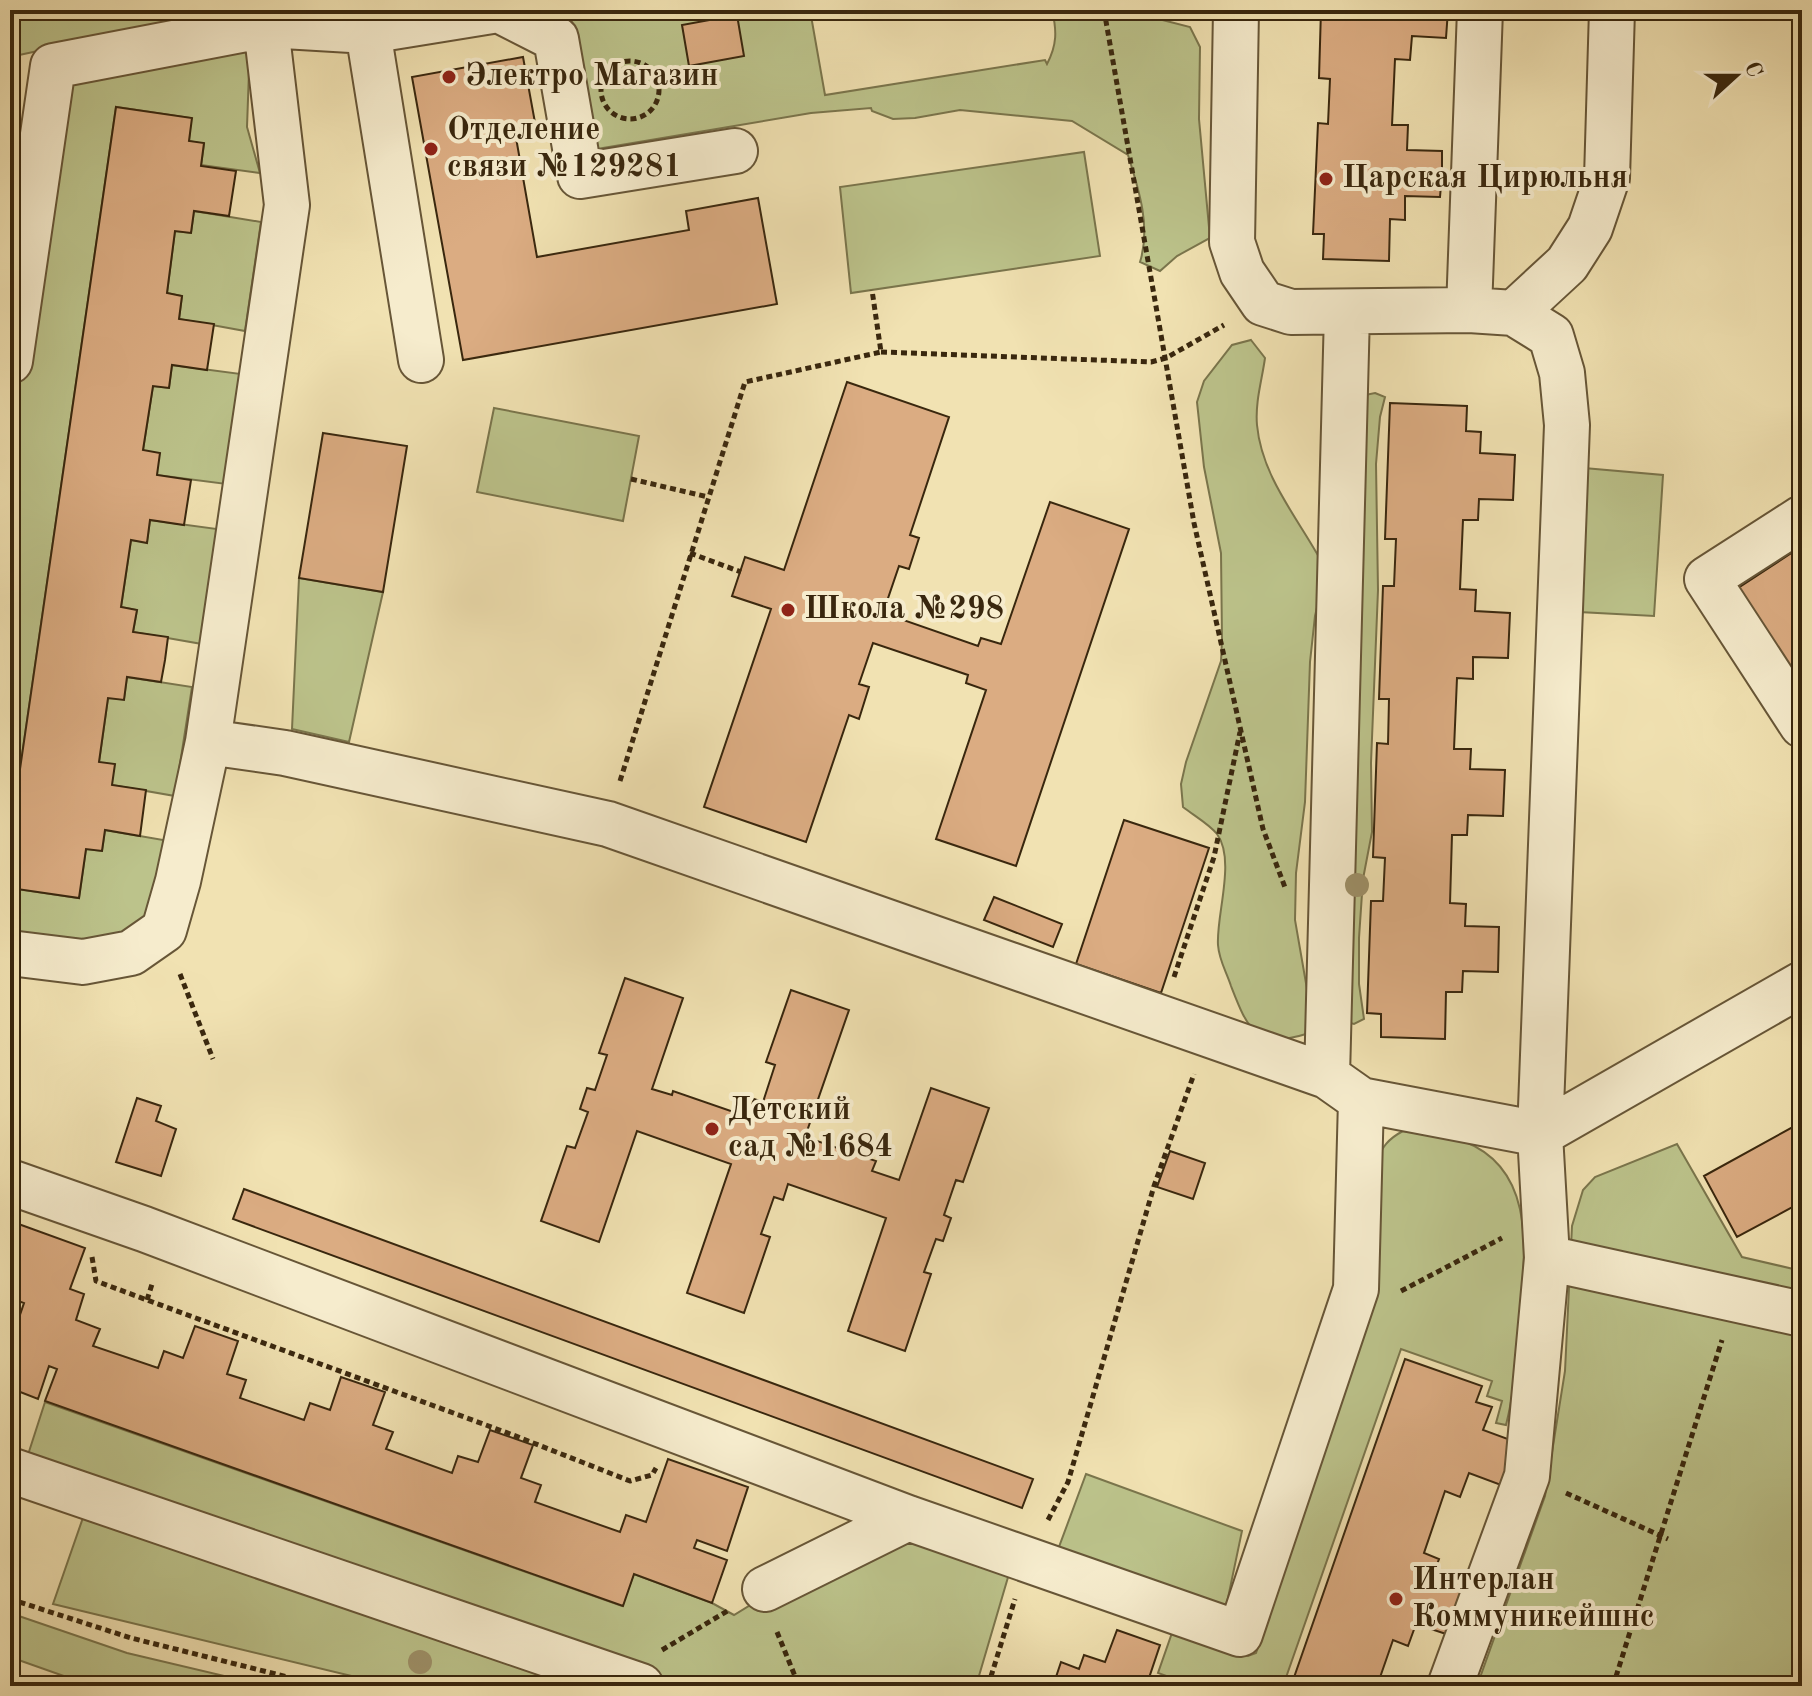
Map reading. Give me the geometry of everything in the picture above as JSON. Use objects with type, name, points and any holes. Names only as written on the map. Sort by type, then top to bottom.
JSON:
[{"type":"street","points":[[10,361],[53,66],[266,18],[368,31],[499,10],[556,39],[580,176],[735,151]]},
{"type":"street","points":[[1236,10],[1232,242],[1242,272],[1263,303],[1291,312],[1469,310],[1514,313],[1551,336],[1562,373],[1567,425],[1540,1134],[1530,1245],[1527,1476],[1450,1686]]},
{"type":"street","points":[[1469,310],[1480,10]]},
{"type":"street","points":[[1514,313],[1567,264],[1590,228],[1607,178],[1612,10]]},
{"type":"street","points":[[10,953],[83,962],[131,953],[164,930],[178,881],[208,742],[287,205],[266,18]]},
{"type":"street","points":[[368,31],[421,360]]},
{"type":"street","points":[[10,1182],[156,1234],[908,1518],[1240,1634],[1356,1289],[1344,1088],[1347,313]]},
{"type":"street","points":[[1802,518],[1707,579],[1802,725]]},
{"type":"street","points":[[208,742],[283,767],[608,824],[1208,1034],[1344,1088],[1540,1134],[1802,984]]},
{"type":"street","points":[[1530,1245],[1735,1300],[1802,1314]]},
{"type":"street","points":[[10,1470],[628,1682]]},
{"type":"street","points":[[765,1589],[908,1518]]},
{"type":"path","points":[[1104,10],[1194,523],[1263,829],[1290,902]]},
{"type":"path","points":[[628,60],[646,65],[658,79],[658,97],[649,113],[632,120],[614,115],[603,101],[601,82],[611,67],[628,60]]},
{"type":"path","points":[[872,290],[881,352]]},
{"type":"path","points":[[608,824],[745,382],[881,352],[1151,362],[1166,358],[1263,303]]},
{"type":"path","points":[[631,479],[708,497]]},
{"type":"path","points":[[690,553],[741,572]]},
{"type":"path","points":[[1160,1017],[1214,857],[1241,727]]},
{"type":"path","points":[[164,930],[213,1059]]},
{"type":"path","points":[[988,1686],[1028,1560],[1068,1482],[1154,1186],[1208,1034]]},
{"type":"path","points":[[90,1245],[96,1281],[217,1330],[630,1481],[652,1475],[658,1464]]},
{"type":"path","points":[[1345,1319],[1530,1245]]},
{"type":"path","points":[[1613,1686],[1735,1300]]},
{"type":"path","points":[[10,1412],[16,1391]]},
{"type":"path","points":[[1527,1476],[1668,1539]]},
{"type":"path","points":[[628,1682],[765,1589],[778,1634],[799,1686]]},
{"type":"path","points":[[10,1599],[131,1638],[324,1686]]},
{"type":"green space","points":[[10,10],[228,10],[10,57]]},
{"type":"green space","points":[[564,10],[810,10],[825,95],[1045,60],[1047,64],[1055,38],[1052,10],[1141,10],[1147,16],[1190,27],[1200,47],[1199,119],[1210,238],[1177,256],[1160,271],[1140,262],[1144,222],[1128,155],[1072,121],[960,110],[893,119],[871,108],[811,113],[585,151]]},
{"type":"green space","points":[[250,44],[247,127],[260,173],[201,165],[204,144],[189,141],[191,118],[116,107],[10,838],[10,438],[65,79]]},
{"type":"green space","points":[[1084,152],[1100,256],[851,293],[840,187]]},
{"type":"green space","points":[[194,211],[261,222],[245,331],[179,319],[182,296],[167,293],[175,231],[191,233]]},
{"type":"green space","points":[[1251,340],[1265,358],[1257,416],[1260,445],[1275,483],[1326,570],[1315,616],[1310,662],[1305,802],[1296,873],[1295,920],[1311,1012],[1306,1034],[1275,1039],[1264,1037],[1248,1023],[1223,966],[1218,945],[1225,873],[1222,845],[1214,830],[1183,807],[1181,784],[1221,661],[1222,640],[1221,553],[1204,467],[1197,402],[1204,381],[1232,345]]},
{"type":"green space","points":[[172,365],[241,374],[226,484],[157,475],[143,450],[153,386],[169,388]]},
{"type":"green space","points":[[1375,393],[1385,397],[1376,464],[1378,590],[1371,763],[1372,832],[1363,879],[1359,938],[1359,984],[1364,1019],[1354,1024],[1343,1021],[1365,395]]},
{"type":"green space","points":[[494,408],[639,436],[623,521],[477,492]]},
{"type":"green space","points":[[1584,468],[1663,475],[1654,616],[1579,612]]},
{"type":"green space","points":[[150,520],[217,529],[202,644],[133,632],[137,610],[121,607],[131,540],[147,542]]},
{"type":"green space","points":[[299,578],[383,592],[349,742],[292,729]]},
{"type":"green space","points":[[127,677],[192,687],[175,796],[112,785],[99,762],[108,698],[124,699]]},
{"type":"green space","points":[[105,830],[169,841],[152,927],[83,953],[10,938],[10,888],[79,898],[86,849],[102,851]]},
{"type":"green space","points":[[1403,1131],[1448,1136],[1487,1154],[1504,1171],[1515,1192],[1521,1215],[1524,1266],[1512,1398],[1506,1425],[1496,1423],[1502,1401],[1487,1396],[1492,1381],[1401,1349],[1283,1686],[1194,1686],[1158,1673],[1173,1630],[1248,1656],[1256,1653],[1335,1417],[1376,1162],[1386,1144]]},
{"type":"green space","points":[[1677,1144],[1742,1257],[1802,1271],[1802,1686],[1477,1686],[1545,1496],[1565,1371],[1572,1226],[1583,1190],[1595,1177]]},
{"type":"green space","points":[[45,1402],[622,1606],[634,1574],[712,1603],[734,1615],[770,1593],[908,1525],[1011,1567],[976,1686],[393,1686],[53,1604],[86,1509],[25,1464]]},
{"type":"green space","points":[[1086,1474],[1242,1531],[1224,1617],[1056,1555]]},
{"type":"green space","points":[[10,1613],[127,1653],[267,1686],[92,1686],[10,1657]]},
{"type":"building","points":[[1321,10],[1448,10],[1446,38],[1412,36],[1410,60],[1395,59],[1392,125],[1408,125],[1407,150],[1442,151],[1442,174],[1440,197],[1405,196],[1405,220],[1390,219],[1389,261],[1323,259],[1324,234],[1313,234],[1318,123],[1328,124],[1330,79],[1319,78]]},
{"type":"building","points":[[737,15],[744,56],[689,66],[682,25]]},
{"type":"building","points":[[523,57],[536,128],[515,132],[537,257],[689,230],[686,211],[758,198],[777,304],[463,360],[412,77]]},
{"type":"building","points":[[116,107],[192,118],[189,141],[204,143],[201,166],[236,171],[229,216],[194,211],[191,233],[175,231],[167,293],[182,296],[179,319],[214,324],[207,370],[172,365],[169,388],[153,386],[143,450],[160,453],[157,475],[191,480],[184,525],[150,520],[147,543],[131,540],[121,607],[137,610],[133,632],[168,637],[161,682],[127,677],[124,700],[108,698],[99,762],[115,764],[112,785],[146,790],[140,836],[105,830],[102,851],[86,849],[79,898],[10,888],[10,838]]},
{"type":"building","points":[[847,382],[949,417],[910,535],[919,538],[909,569],[899,566],[883,613],[978,646],[981,638],[1001,644],[1050,502],[1129,529],[1016,866],[936,839],[986,690],[966,683],[968,675],[873,643],[859,684],[869,687],[859,719],[849,715],[806,842],[704,807],[771,609],[732,596],[745,557],[784,570]]},
{"type":"building","points":[[1390,403],[1467,406],[1466,431],[1481,432],[1480,453],[1515,455],[1513,500],[1479,499],[1478,520],[1463,520],[1460,589],[1476,590],[1475,611],[1510,613],[1508,658],[1473,657],[1473,679],[1457,678],[1454,749],[1471,749],[1470,769],[1505,770],[1503,816],[1468,815],[1467,835],[1452,835],[1450,903],[1466,904],[1465,926],[1499,927],[1498,972],[1463,971],[1462,992],[1446,992],[1445,1039],[1381,1037],[1381,1014],[1367,1013],[1371,901],[1383,901],[1385,858],[1373,857],[1377,743],[1388,744],[1389,699],[1379,699],[1383,586],[1394,586],[1396,539],[1385,539]]},
{"type":"building","points":[[323,433],[407,446],[383,592],[299,578]]},
{"type":"building","points":[[1793,552],[1802,566],[1802,700],[1732,592]]},
{"type":"building","points":[[1124,820],[1209,848],[1161,993],[1076,964]]},
{"type":"building","points":[[994,897],[1062,924],[1053,947],[984,920]]},
{"type":"building","points":[[625,978],[683,998],[652,1089],[672,1095],[673,1091],[748,1117],[754,1099],[763,1102],[775,1065],[766,1062],[791,990],[849,1010],[805,1137],[876,1161],[872,1171],[899,1180],[931,1088],[989,1108],[963,1182],[956,1180],[944,1215],[951,1218],[943,1241],[936,1239],[924,1272],[931,1274],[905,1351],[848,1331],[886,1218],[788,1184],[783,1200],[774,1197],[761,1234],[770,1237],[744,1313],[687,1293],[731,1164],[637,1131],[599,1242],[541,1221],[567,1146],[575,1148],[588,1112],[580,1109],[587,1088],[595,1090],[607,1055],[599,1053]]},
{"type":"building","points":[[137,1098],[161,1106],[156,1121],[176,1129],[161,1176],[116,1162]]},
{"type":"building","points":[[1802,1122],[1802,1202],[1737,1237],[1704,1176]]},
{"type":"building","points":[[1170,1151],[1205,1163],[1193,1199],[1157,1187]]},
{"type":"building","points":[[244,1189],[1033,1479],[1022,1508],[233,1219]]},
{"type":"building","points":[[13,1222],[85,1248],[70,1289],[84,1294],[76,1320],[100,1329],[93,1346],[158,1368],[164,1351],[183,1358],[195,1326],[238,1341],[227,1374],[246,1380],[240,1398],[304,1420],[310,1403],[330,1410],[341,1377],[385,1392],[373,1425],[393,1432],[386,1449],[452,1473],[458,1456],[478,1462],[490,1430],[533,1445],[521,1478],[541,1485],[535,1502],[620,1532],[626,1515],[646,1522],[668,1459],[748,1487],[727,1551],[697,1540],[694,1548],[727,1560],[712,1603],[634,1574],[623,1606],[45,1401],[57,1369],[49,1366],[38,1399],[10,1388],[10,1344],[24,1303],[10,1298],[10,1231]]},
{"type":"building","points":[[1405,1359],[1482,1386],[1476,1402],[1492,1407],[1483,1430],[1516,1442],[1501,1485],[1469,1473],[1460,1497],[1445,1491],[1424,1553],[1439,1559],[1431,1581],[1464,1592],[1449,1635],[1416,1624],[1408,1646],[1393,1640],[1377,1686],[1291,1686]]},
{"type":"building","points":[[1117,1630],[1160,1645],[1149,1678],[1169,1686],[1053,1686],[1061,1662],[1079,1669],[1084,1655],[1105,1662]]},
{"type":"place","name":"Электро Магазин","points":[[449,77]]},
{"type":"place","name":"Отделение связи №129281","points":[[431,149]]},
{"type":"place","name":"Царская Цирюльня","points":[[1326,179]]},
{"type":"place","name":"Школа №298","points":[[788,610]]},
{"type":"place","name":"Детский сад №1684","points":[[712,1129]]},
{"type":"place","name":"Интерлан Коммуникейшнс","points":[[1396,1599]]}]
